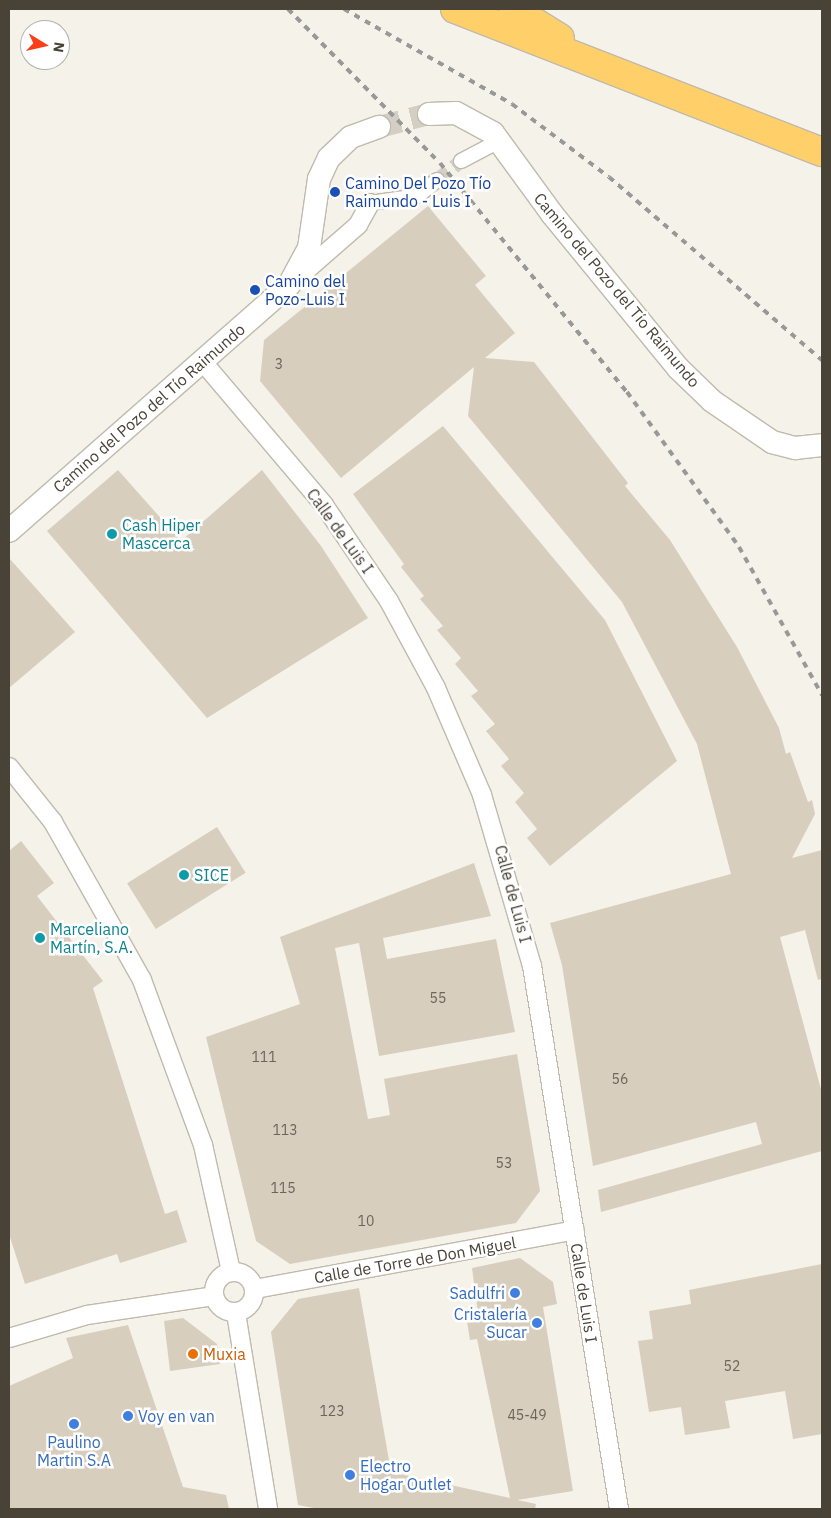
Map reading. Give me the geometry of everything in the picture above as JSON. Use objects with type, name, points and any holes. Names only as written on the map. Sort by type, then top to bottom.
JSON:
[{"type":"highway","points":[[455,9],[822,152]]},
{"type":"highway","points":[[513,9],[659,90]]},
{"type":"street","name":"Camino del Pozo del Tío Raimundo","points":[[429,114],[447,111],[466,116],[499,141],[552,214],[678,368],[712,401],[772,442],[795,448],[822,445]]},
{"type":"street","name":"Camino del Pozo del Tío Raimundo","points":[[290,285],[309,248],[319,179],[329,158],[351,137],[379,127]]},
{"type":"street","points":[[461,161],[499,141]]},
{"type":"street","name":"Camino del Pozo del Tío Raimundo","points":[[9,531],[358,225],[370,203],[418,196],[437,180]]},
{"type":"street","name":"Calle de Luis I","points":[[202,361],[271,440],[356,549],[411,638],[460,738],[503,853],[532,966],[619,1509]]},
{"type":"street","points":[[9,767],[53,822],[142,980],[200,1135],[231,1271]]},
{"type":"street","name":"Calle de Torre de Don Miguel","points":[[255,1288],[574,1230]]},
{"type":"street","points":[[231,1271],[251,1278],[255,1288],[254,1300],[236,1313],[218,1305],[214,1296],[221,1276],[231,1271]]},
{"type":"street","points":[[9,1338],[87,1315],[214,1296]]},
{"type":"street","points":[[236,1313],[268,1509]]},
{"type":"building","points":[[428,206],[486,276],[475,285],[515,333],[485,358],[534,362],[628,483],[625,486],[670,540],[737,647],[779,728],[786,754],[790,752],[808,802],[812,800],[815,814],[792,858],[822,850],[822,979],[818,980],[805,930],[780,937],[822,1093],[822,1151],[601,1212],[598,1190],[762,1144],[756,1122],[593,1166],[562,965],[550,923],[731,874],[697,744],[622,602],[468,416],[474,367],[341,478],[260,381],[264,340]]},
{"type":"building","points":[[443,426],[605,620],[677,761],[550,866],[527,838],[537,829],[515,802],[524,793],[501,766],[509,759],[486,731],[495,724],[471,696],[478,691],[455,664],[461,658],[437,630],[443,626],[420,599],[424,596],[401,567],[404,564],[353,494]]},
{"type":"building","points":[[118,470],[181,541],[262,470],[321,546],[368,618],[207,718],[47,531]]},
{"type":"building","points":[[9,558],[75,632],[9,688]]},
{"type":"building","name":"SICE","points":[[217,827],[246,873],[156,929],[127,883]]},
{"type":"building","points":[[21,841],[54,883],[37,896],[103,981],[93,988],[165,1214],[177,1210],[187,1242],[120,1263],[117,1254],[25,1284],[9,1234],[9,851]]},
{"type":"building","points":[[474,863],[491,916],[383,938],[387,959],[496,939],[515,1032],[379,1056],[359,943],[335,948],[368,1119],[390,1115],[384,1079],[517,1054],[540,1191],[516,1223],[290,1264],[256,1241],[206,1037],[300,1004],[280,937]]},
{"type":"building","points":[[520,1258],[553,1282],[557,1304],[543,1307],[573,1491],[517,1500],[536,1504],[535,1509],[319,1509],[298,1505],[271,1332],[298,1299],[359,1288],[391,1472],[510,1498],[477,1339],[470,1340],[467,1322],[479,1320],[472,1268]]},
{"type":"building","points":[[822,1264],[822,1434],[793,1439],[785,1391],[725,1401],[730,1428],[685,1435],[681,1407],[649,1412],[638,1341],[653,1339],[649,1311],[691,1304],[689,1290]]},
{"type":"building","name":"Muxia","points":[[183,1318],[217,1344],[220,1364],[170,1371],[164,1321]]},
{"type":"building","points":[[128,1325],[183,1487],[226,1495],[229,1509],[9,1509],[9,1386],[73,1358],[66,1338]]},
{"type":"tunnel","points":[[379,127],[429,114]]},
{"type":"tunnel","points":[[437,180],[461,161]]},
{"type":"railway","points":[[288,9],[440,163],[627,392],[739,547],[822,695]]},
{"type":"railway","points":[[344,9],[512,104],[609,177],[822,360]]},
{"type":"place","name":"Camino Del Pozo Tío Raimundo - Luis I","points":[[335,192]]},
{"type":"place","name":"Camino del Pozo-Luis I","points":[[255,290]]},
{"type":"place","name":"Cash Hiper Mascerca","points":[[112,534]]},
{"type":"place","name":"SICE","points":[[184,875]]},
{"type":"place","name":"Marceliano Martín, S.A.","points":[[40,938]]},
{"type":"place","name":"Sadulfri","points":[[515,1293]]},
{"type":"place","name":"Cristalería Sucar","points":[[537,1323]]},
{"type":"place","name":"Muxia","points":[[193,1354]]},
{"type":"place","name":"Voy en van","points":[[128,1416]]},
{"type":"place","name":"Paulino Martin S.A","points":[[74,1424]]},
{"type":"place","name":"Electro Hogar Outlet","points":[[350,1475]]}]
